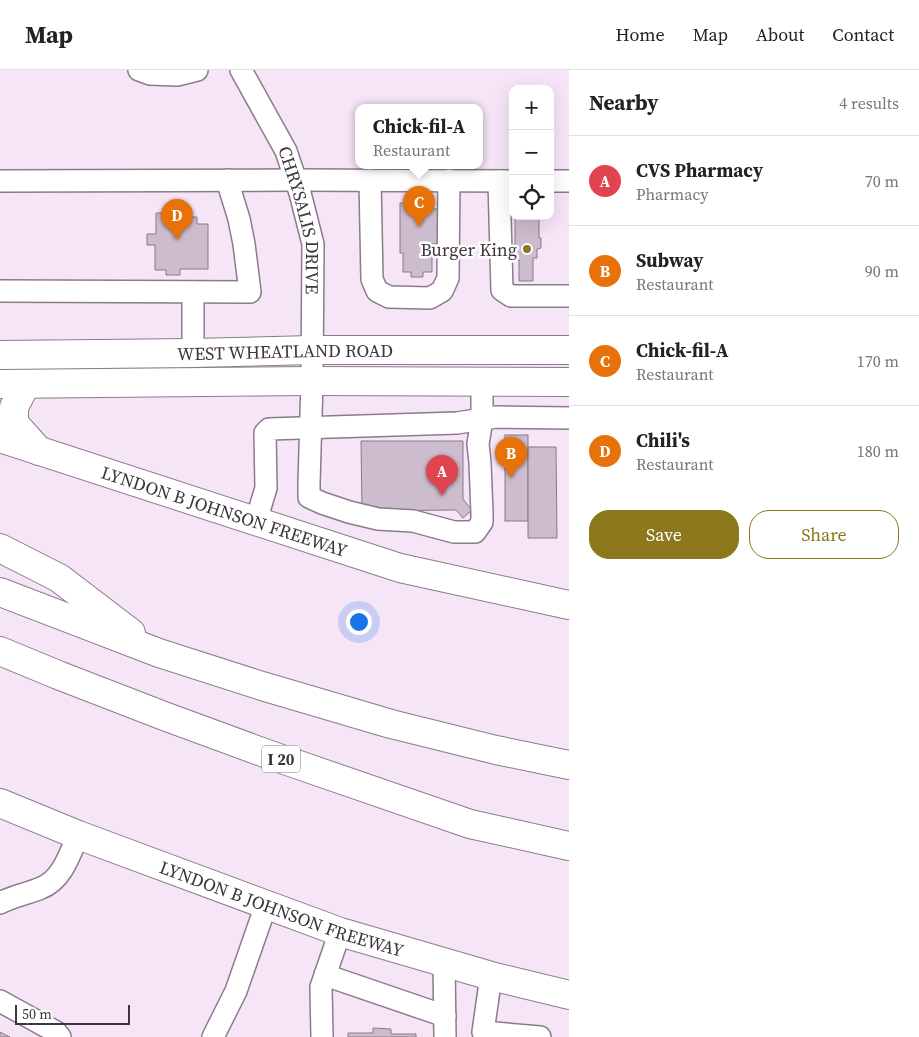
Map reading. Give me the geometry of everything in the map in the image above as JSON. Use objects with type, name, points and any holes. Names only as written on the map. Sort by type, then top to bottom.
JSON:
[{"type":"main road","name":"WEST WHEATLAND ROAD","points":[[0,355],[312,350],[569,350]]},
{"type":"main road","name":"WEST WHEATLAND ROAD","points":[[13,384],[312,381],[569,382]]},
{"type":"main road","points":[[13,384],[14,423],[40,452]]},
{"type":"main road","name":"LYNDON B JOHNSON FREEWAY","points":[[0,438],[400,568],[569,605]]},
{"type":"main road","points":[[0,548],[59,578],[159,653]]},
{"type":"main road","points":[[0,592],[159,653],[262,686],[391,724],[496,750],[569,765]]},
{"type":"main road","name":"I 20","points":[[0,651],[58,675],[270,755],[470,824],[569,846]]},
{"type":"main road","name":"LYNDON B JOHNSON FREEWAY","points":[[0,804],[78,835],[340,932],[491,976],[569,995]]},
{"type":"street","points":[[139,70],[150,74],[177,75],[197,70]]},
{"type":"street","name":"CHRYSALIS DRIVE","points":[[241,70],[286,151],[296,180],[313,244],[309,497],[349,512],[378,519],[413,521],[454,532],[475,532],[482,522],[478,444],[482,419]]},
{"type":"street","points":[[0,291],[250,292],[239,219],[227,180]]},
{"type":"street","points":[[370,180],[372,279],[377,291],[389,297],[430,298],[442,291],[448,278],[448,180]]},
{"type":"street","points":[[0,181],[506,181],[502,290],[512,296],[569,296]]},
{"type":"street","points":[[554,181],[569,181]]},
{"type":"street","points":[[193,292],[193,353]]},
{"type":"street","points":[[482,382],[482,419]]},
{"type":"street","points":[[256,522],[266,488],[265,433],[268,429],[457,424],[496,417],[569,418]]},
{"type":"street","points":[[0,903],[42,888],[55,878],[66,862],[78,835]]},
{"type":"street","points":[[212,1037],[236,991],[266,905]]},
{"type":"street","points":[[322,1037],[320,987],[340,932]]},
{"type":"street","points":[[444,962],[445,1037]]},
{"type":"street","points":[[325,975],[445,1016]]},
{"type":"street","points":[[491,976],[483,1035],[540,1037]]},
{"type":"street","points":[[0,1001],[56,1032],[60,1037]]},
{"type":"building","points":[[408,196],[432,196],[432,209],[439,209],[439,244],[432,244],[432,272],[423,272],[423,277],[411,277],[411,272],[403,272],[403,253],[400,253],[400,203],[408,203]]},
{"type":"building","points":[[156,213],[183,213],[183,217],[197,217],[197,224],[208,224],[208,269],[180,269],[180,275],[166,275],[166,270],[155,270],[155,245],[147,245],[147,234],[156,234]]},
{"type":"building","name":"Burger King","points":[[515,220],[539,220],[541,248],[537,249],[537,258],[533,258],[533,281],[519,281],[519,260],[515,260]]},
{"type":"building","points":[[505,435],[528,435],[528,521],[505,521]]},
{"type":"building","points":[[361,441],[463,441],[463,499],[472,510],[463,518],[456,510],[362,511]]},
{"type":"building","points":[[528,447],[556,447],[557,538],[528,538]]},
{"type":"building","points":[[373,1028],[391,1029],[391,1034],[416,1034],[416,1037],[348,1037],[348,1033],[373,1033]]},
{"type":"building","points":[[0,1032],[10,1037],[0,1037]]},
{"type":"place","name":"Chick-fil-A","points":[[419,227]]},
{"type":"place","name":"Chili's","points":[[177,240]]},
{"type":"place","name":"Burger King","points":[[527,249]]},
{"type":"place","name":"Subway","points":[[511,478]]},
{"type":"place","name":"CVS Pharmacy","points":[[442,496]]}]
